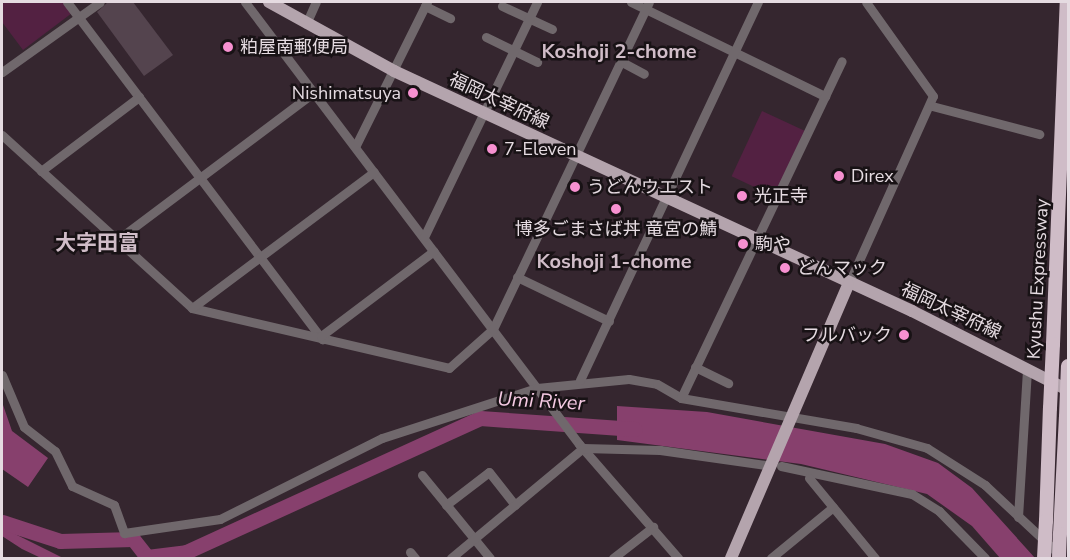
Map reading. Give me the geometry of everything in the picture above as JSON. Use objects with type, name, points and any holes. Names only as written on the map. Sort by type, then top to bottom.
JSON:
[{"type":"highway","name":"Kyushu Expressway","points":[[1044,558],[1067,2]]},
{"type":"highway","name":"Kyushu Expressway","points":[[1062,558],[1060,534],[1068,366]]},
{"type":"main road","name":"福岡太宰府線","points":[[269,2],[394,71],[667,197],[848,285],[1027,368],[1068,390]]},
{"type":"main road","points":[[731,558],[794,417],[848,285]]},
{"type":"street","points":[[67,2],[322,337]]},
{"type":"street","points":[[2,72],[100,2]]},
{"type":"street","points":[[245,2],[581,446],[678,558]]},
{"type":"street","points":[[306,24],[316,2]]},
{"type":"street","points":[[424,237],[486,115],[537,2]]},
{"type":"street","points":[[631,2],[647,5],[825,96]]},
{"type":"street","points":[[580,380],[758,2]]},
{"type":"street","points":[[848,285],[932,106],[924,77],[866,2]]},
{"type":"street","points":[[355,147],[426,4],[450,18]]},
{"type":"street","points":[[2,135],[192,309],[322,337],[440,370],[493,329],[647,5]]},
{"type":"street","points":[[502,6],[552,29]]},
{"type":"street","points":[[486,37],[537,62]]},
{"type":"street","points":[[620,61],[644,74]]},
{"type":"street","points":[[681,398],[842,62]]},
{"type":"street","points":[[117,240],[199,176],[314,92]]},
{"type":"street","points":[[41,171],[139,97]]},
{"type":"street","points":[[932,106],[1039,134]]},
{"type":"street","points":[[192,309],[374,172]]},
{"type":"street","points":[[322,337],[434,251]]},
{"type":"street","points":[[517,277],[609,321]]},
{"type":"street","points":[[695,367],[728,383]]},
{"type":"street","points":[[1018,517],[1027,368]]},
{"type":"street","points":[[2,375],[24,427],[55,451],[72,486],[114,504],[124,533],[220,519],[382,438],[537,388],[580,380],[629,379],[657,384],[681,398],[794,417],[927,448],[985,485],[1062,558]]},
{"type":"street","points":[[451,558],[475,540],[581,446],[660,450],[773,466],[912,494],[939,511],[985,558]]},
{"type":"street","points":[[446,505],[489,472],[515,505]]},
{"type":"street","points":[[422,475],[490,558]]},
{"type":"street","points":[[809,478],[875,558]]},
{"type":"street","points":[[771,558],[833,507]]},
{"type":"street","points":[[613,558],[653,527]]},
{"type":"shaded area","points":[[2,2],[63,2],[72,13],[23,50],[2,22]]},
{"type":"shaded area","points":[[762,111],[805,131],[774,196],[732,176]]},
{"type":"shaded area","points":[[2,402],[12,431],[48,458],[28,487],[2,469]]},
{"type":"shaded area","points":[[617,406],[707,412],[885,444],[938,463],[972,488],[1035,558],[1000,558],[972,526],[927,494],[801,464],[617,440]]},
{"type":"shaded area","points":[[2,525],[63,558],[41,558],[22,549],[2,536]]},
{"type":"building","points":[[108,2],[133,2],[173,55],[144,76],[97,12]]},
{"type":"waterway","name":"Umi River","points":[[2,522],[60,541],[133,539],[147,557],[186,552],[480,418],[635,429]]},
{"type":"place","name":"粕屋南郵便局","points":[[228,47]]},
{"type":"place","name":"Nishimatsuya","points":[[413,93]]},
{"type":"place","name":"7-Eleven","points":[[492,149]]},
{"type":"place","name":"Direx","points":[[839,176]]},
{"type":"place","name":"うどんウエスト","points":[[575,187]]},
{"type":"place","name":"光正寺","points":[[742,196]]},
{"type":"place","name":"博多ごまさば丼 竜宮の鯖","points":[[616,209]]},
{"type":"place","name":"駒や","points":[[743,244]]},
{"type":"place","name":"どんマック","points":[[785,268]]},
{"type":"place","name":"フルバック","points":[[904,335]]},
{"type":"district","name":"Koshoji 2-chome","points":[[619,51]]},
{"type":"district","name":"大字田富","points":[[97,243]]},
{"type":"district","name":"Koshoji 1-chome","points":[[614,261]]}]
